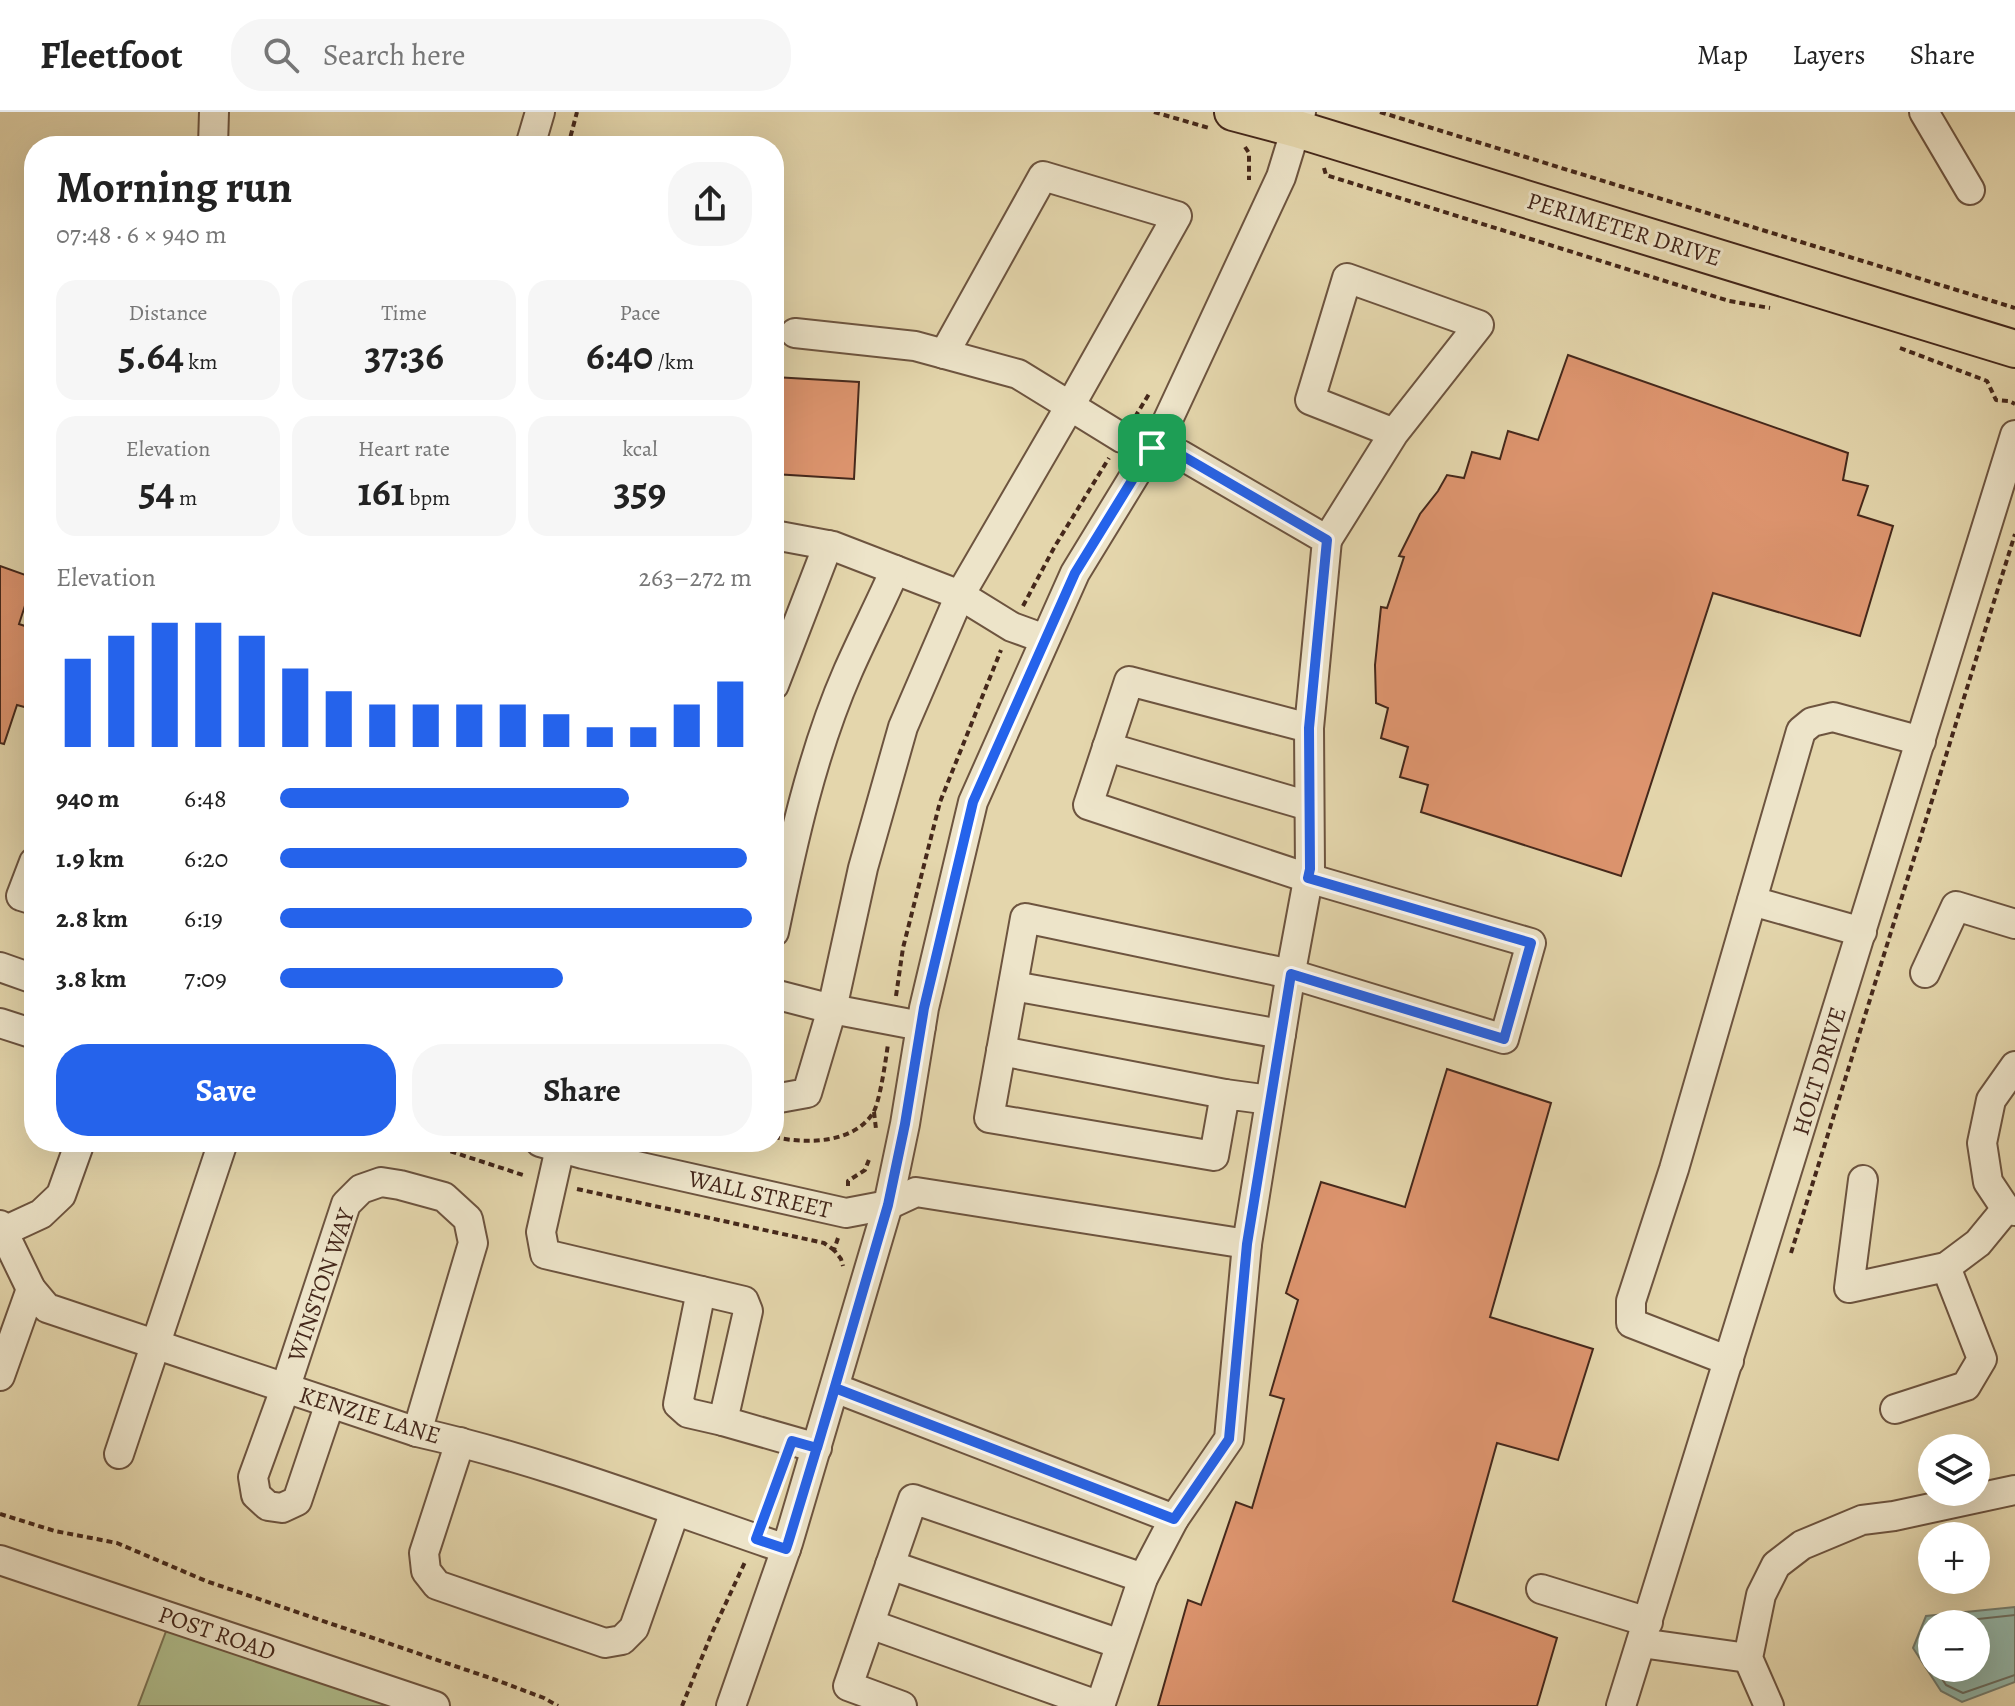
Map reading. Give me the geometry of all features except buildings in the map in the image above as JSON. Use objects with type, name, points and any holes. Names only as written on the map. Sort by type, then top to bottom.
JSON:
[{"type":"main road","name":"PERIMETER DRIVE","points":[[1233,112],[2015,349]]},
{"type":"street","points":[[213,136],[214,112]]},
{"type":"street","points":[[533,136],[540,112]]},
{"type":"street","points":[[1924,112],[1970,190]]},
{"type":"street","points":[[731,1706],[786,1549],[888,1205],[921,1026],[973,802],[1075,573],[1166,424],[1281,177],[1296,130]]},
{"type":"street","points":[[784,1097],[807,1093],[832,1009],[863,868],[903,727],[960,595],[1177,216],[1043,176],[944,354]]},
{"type":"street","points":[[870,1624],[1100,1706],[1143,1578],[1174,1519],[1229,1439],[1247,1244],[1310,869],[1309,728],[1327,540],[1394,433],[1479,325],[1347,278],[1310,400],[1394,433]]},
{"type":"street","points":[[795,333],[915,346],[1018,374],[1122,438],[1181,455],[1327,540]]},
{"type":"street","name":"HOLT DRIVE","points":[[1621,1706],[2015,435]]},
{"type":"street","points":[[784,537],[828,545],[960,595],[1012,627],[1045,639]]},
{"type":"street","points":[[784,659],[828,545]]},
{"type":"street","points":[[784,883],[822,741],[847,672],[895,570]]},
{"type":"street","points":[[1225,1094],[1214,1156],[989,1118],[1025,918],[1291,974],[1504,1039],[1531,943],[1308,878],[1088,805],[1129,681],[1309,728]]},
{"type":"street","points":[[1729,1361],[1631,1323],[1631,1301],[1674,1169],[1801,731],[1812,722],[1833,717],[1921,741]]},
{"type":"street","points":[[1107,747],[1309,806]]},
{"type":"street","points":[[1752,901],[1862,932]]},
{"type":"street","points":[[1925,973],[1956,906],[2015,924]]},
{"type":"street","points":[[0,967],[24,975]]},
{"type":"street","points":[[1013,986],[1281,1034]]},
{"type":"street","points":[[784,997],[921,1026]]},
{"type":"street","points":[[0,1023],[24,1031]]},
{"type":"street","points":[[1001,1051],[1270,1100]]},
{"type":"street","points":[[1863,1180],[1849,1288],[1946,1267],[1978,1243],[2011,1210],[1988,1182],[1982,1143],[1991,1100],[2015,1066]]},
{"type":"street","points":[[1,1230],[41,1214],[61,1195],[76,1152]]},
{"type":"street","points":[[119,1454],[220,1152]]},
{"type":"street","points":[[550,1152],[552,1184],[541,1232],[545,1254],[744,1301],[748,1311],[723,1421]]},
{"type":"street","name":"WALL STREET","points":[[580,1152],[846,1213],[888,1205],[916,1192],[1247,1244]]},
{"type":"street","name":"WINSTON WAY","points":[[330,1403],[297,1501],[282,1508],[268,1506],[256,1495],[253,1477],[346,1204],[361,1189],[381,1182],[444,1197],[468,1219],[473,1243],[417,1432]]},
{"type":"street","name":"KENZIE LANE","points":[[1,1230],[31,1289],[47,1308],[285,1389],[417,1432],[511,1456],[786,1549]]},
{"type":"street","points":[[1895,1409],[1966,1386],[1982,1359],[1946,1267]]},
{"type":"street","points":[[0,1376],[31,1289]]},
{"type":"street","points":[[701,1291],[678,1404],[688,1413],[817,1448]]},
{"type":"street","points":[[835,1388],[1174,1519]]},
{"type":"street","points":[[460,1442],[424,1553],[426,1571],[437,1585],[605,1643],[622,1640],[634,1628],[675,1511]]},
{"type":"street","points":[[1769,1706],[1748,1658],[1761,1595],[1776,1565],[1802,1545],[1862,1520],[2015,1490]]},
{"type":"street","points":[[902,1706],[848,1686],[913,1499],[1143,1578]]},
{"type":"street","name":"POST ROAD","points":[[0,1560],[435,1706]]},
{"type":"street","points":[[890,1565],[1120,1644]]},
{"type":"street","points":[[1541,1589],[1644,1633],[1748,1658]]},
{"type":"path","points":[[571,136],[577,112]]},
{"type":"path","points":[[1380,112],[2015,308]]},
{"type":"path","points":[[1296,130],[1322,160],[1326,175],[1729,301],[1773,308]]},
{"type":"path","points":[[1887,343],[1987,381],[1996,400],[2015,404]]},
{"type":"path","points":[[1792,1252],[2015,534]]},
{"type":"path","points":[[874,1112],[876,1138]]},
{"type":"path","points":[[784,1139],[833,1140]]},
{"type":"path","points":[[834,1250],[846,1213],[848,1181],[865,1170],[872,1149]]},
{"type":"path","points":[[453,1152],[552,1184],[824,1243],[841,1259],[844,1269]]},
{"type":"path","points":[[682,1706],[756,1539],[777,1483]]},
{"type":"path","points":[[0,1514],[55,1531],[117,1543],[206,1581],[496,1680],[558,1706]]},
{"type":"green space","points":[[171,1618],[430,1706],[138,1706]]},
{"type":"water","points":[[2015,1607],[2015,1682],[1962,1702],[1941,1691],[1935,1682],[1990,1682],[1990,1610],[1985,1610]]},
{"type":"water","points":[[1918,1636],[1918,1656],[1913,1648]]},
{"type":"route","points":[[1152,448],[1075,573],[973,802],[924,1008],[888,1205],[835,1388],[817,1448],[792,1441],[756,1539],[786,1549],[817,1448],[835,1388],[1174,1519],[1229,1439],[1247,1244],[1291,974],[1504,1039],[1531,943],[1308,878],[1309,728],[1327,540],[1181,455],[1152,448]]}]
